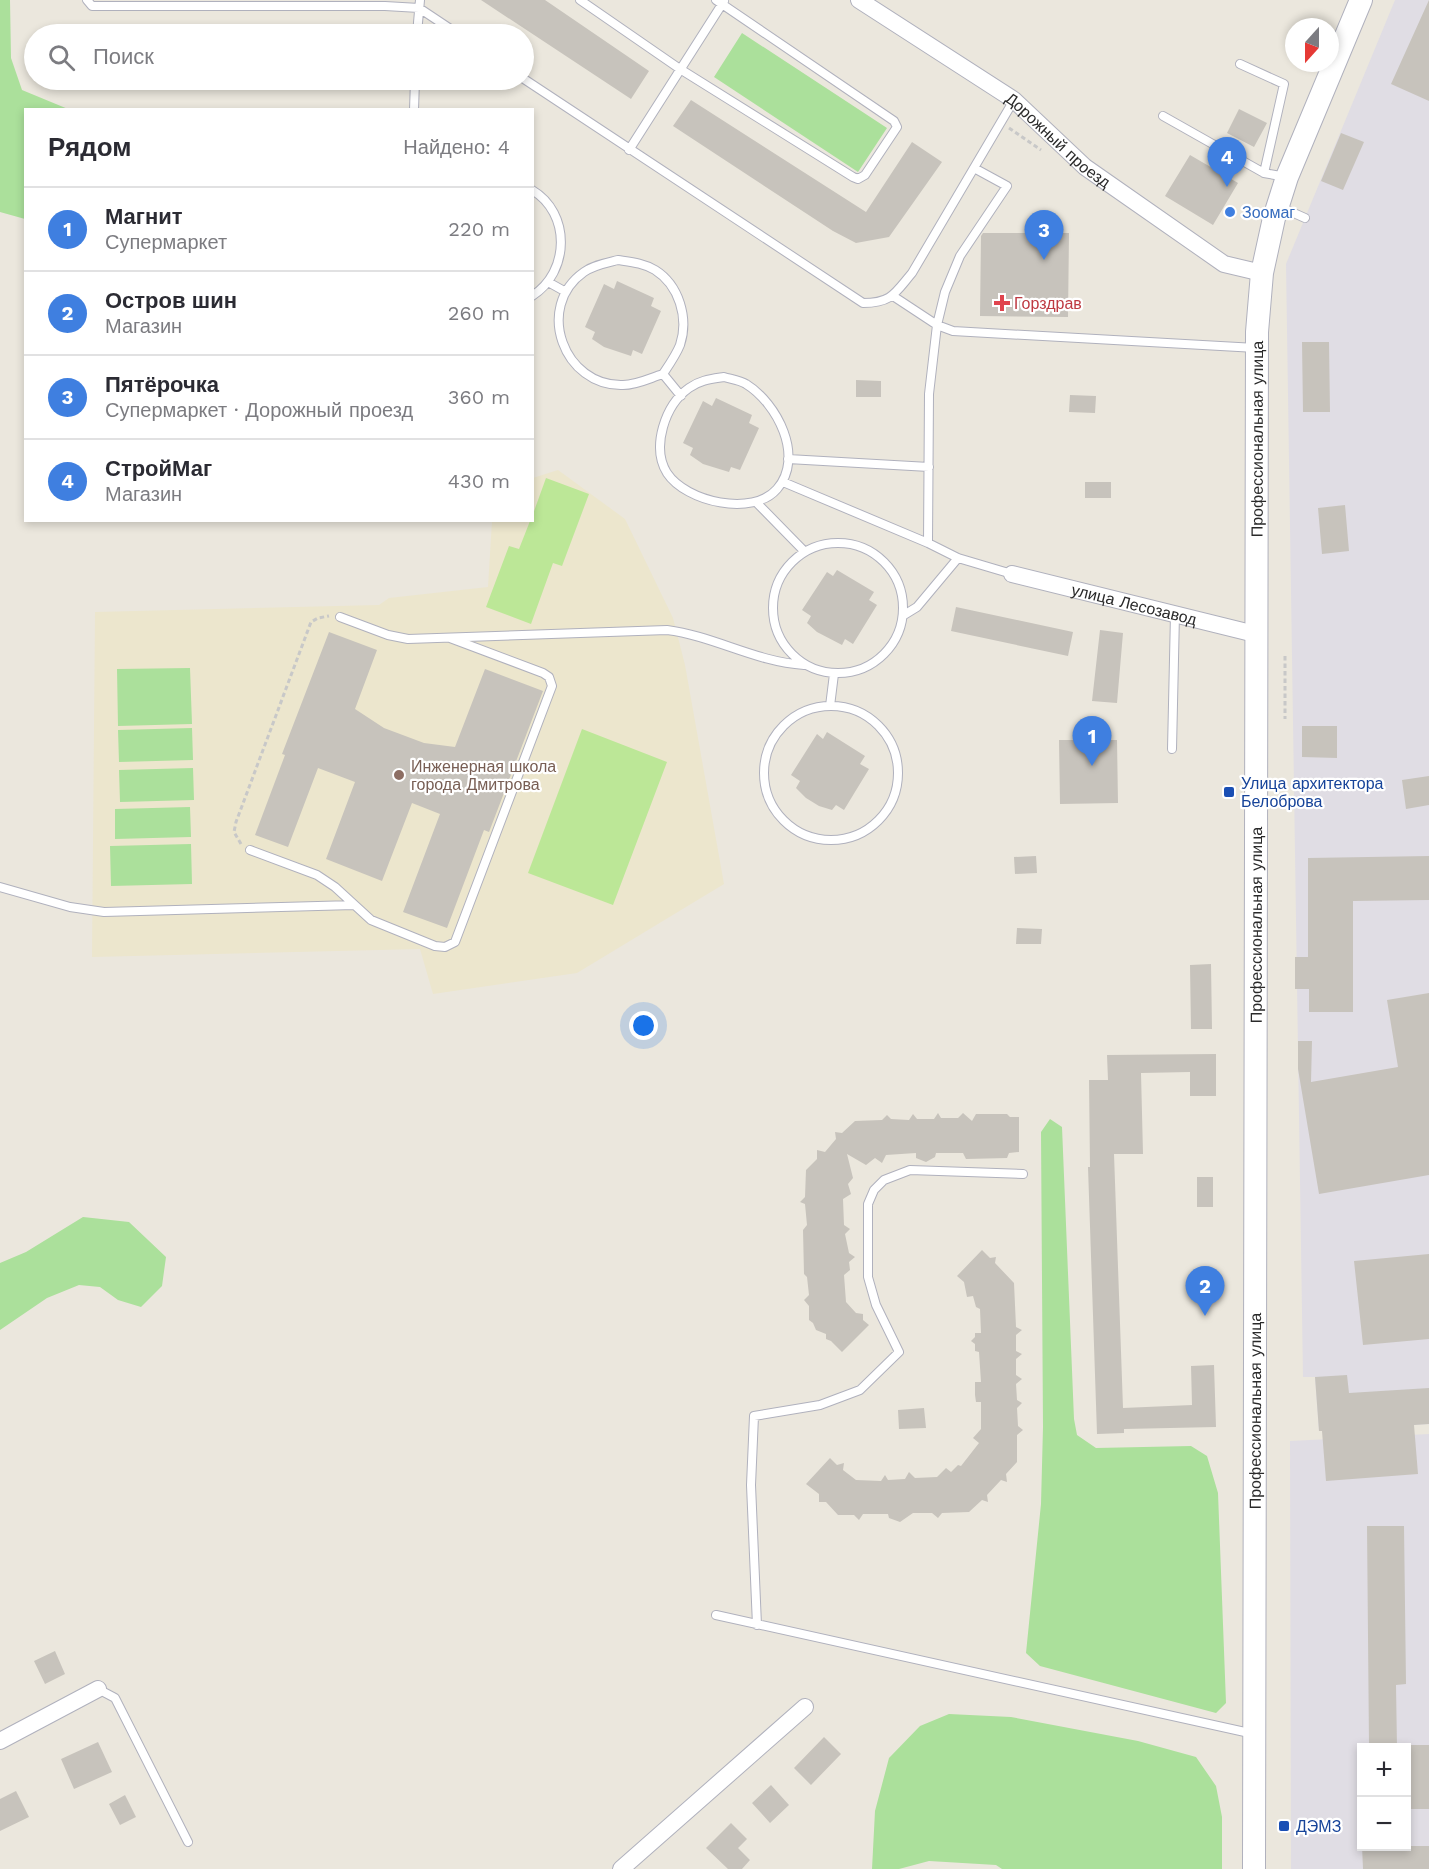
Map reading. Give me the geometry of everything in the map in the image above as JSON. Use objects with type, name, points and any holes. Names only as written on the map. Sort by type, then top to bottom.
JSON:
[{"type":"main road","name":"Профессиональная улица","points":[[1254,1869],[1257,348],[1262,273],[1278,206],[1287,177],[1361,0]]},
{"type":"street","name":"Дорожный проезд","points":[[859,0],[1014,100],[1085,167],[1224,264],[1262,273]]},
{"type":"street","name":"улица Лесозавод","points":[[1012,574],[1255,634]]},
{"type":"street","points":[[0,1741],[98,1689]]},
{"type":"street","points":[[621,1869],[805,1707]]},
{"type":"lane","points":[[87,0],[92,6],[188,3],[419,4],[445,24]]},
{"type":"lane","points":[[580,0],[680,69],[858,179],[865,175],[897,127],[894,121],[721,1],[680,69],[629,150]]},
{"type":"lane","points":[[418,24],[419,4]]},
{"type":"lane","points":[[1240,63],[1284,84],[1264,173]]},
{"type":"lane","points":[[534,86],[863,303],[879,303],[892,296],[912,273],[1014,100]]},
{"type":"lane","points":[[414,108],[415,90]]},
{"type":"lane","points":[[1163,116],[1264,173],[1287,177]]},
{"type":"lane","points":[[928,543],[929,393],[937,325],[945,292],[960,256],[1007,186],[974,168]]},
{"type":"lane","points":[[534,191],[541,195],[555,213],[562,238],[558,264],[548,282],[534,294]]},
{"type":"lane","points":[[1278,206],[1305,218]]},
{"type":"lane","points":[[618,260],[638,262],[655,270],[673,287],[681,305],[684,325],[680,345],[663,374],[621,386],[598,381],[580,370],[566,354],[559,334],[559,313],[566,292],[582,273],[598,264],[618,260]]},
{"type":"lane","points":[[548,282],[566,292]]},
{"type":"lane","points":[[892,296],[937,325],[953,331],[1257,348]]},
{"type":"lane","points":[[663,374],[681,396]]},
{"type":"lane","points":[[724,377],[745,383],[766,401],[780,420],[788,459],[783,482],[772,495],[757,503],[741,505],[702,498],[680,486],[668,475],[661,459],[660,443],[664,424],[672,405],[681,396],[688,388],[704,380],[724,377]]},
{"type":"lane","points":[[788,459],[929,466]]},
{"type":"lane","points":[[783,482],[928,543],[958,558],[1012,574]]},
{"type":"lane","points":[[757,503],[805,552]]},
{"type":"lane","points":[[340,617],[398,637],[450,638],[667,630],[698,636],[782,663],[804,665],[834,674],[859,671],[877,662],[898,637],[904,615],[902,590],[890,567],[865,548],[836,542],[814,546],[794,559],[779,577],[772,604],[774,627],[784,647],[804,665]]},
{"type":"lane","points":[[904,615],[917,608],[958,558]]},
{"type":"lane","points":[[1172,749],[1175,614]]},
{"type":"lane","points":[[250,850],[324,879],[376,923],[435,946],[445,947],[455,942],[551,690],[551,681],[543,673],[450,638]]},
{"type":"lane","points":[[830,706],[834,674]]},
{"type":"lane","points":[[830,706],[842,706],[856,710],[876,722],[893,744],[899,776],[892,802],[873,827],[842,840],[818,840],[804,836],[784,822],[771,805],[763,781],[763,768],[769,745],[789,719],[815,707],[830,706]]},
{"type":"lane","points":[[0,887],[70,907],[104,912],[354,905]]},
{"type":"lane","points":[[757,1625],[752,1485],[754,1416],[820,1405],[860,1390],[899,1352],[876,1305],[868,1277],[868,1204],[874,1190],[884,1180],[910,1170],[1023,1174]]},
{"type":"lane","points":[[716,1615],[1256,1735]]},
{"type":"lane","points":[[98,1689],[115,1698],[188,1842]]},
{"type":"path","points":[[250,850],[237,841],[234,832],[236,822],[311,622],[325,616],[340,617]]},
{"type":"path","points":[[1285,656],[1285,719]]},
{"type":"shaded area","points":[[1395,0],[1429,0],[1429,1424],[1319,1431],[1315,1377],[1303,1377],[1286,264]]},
{"type":"shaded area","name":"Инженерная школа города Дмитрова","points":[[558,470],[625,519],[673,618],[685,665],[724,884],[577,973],[433,994],[420,949],[92,957],[95,612],[379,605],[389,598],[488,587],[492,522],[534,522],[534,478]]},
{"type":"shaded area","points":[[1429,1434],[1429,1869],[1291,1869],[1290,1441]]},
{"type":"green space","points":[[0,0],[10,0],[11,58],[22,90],[66,108],[24,108],[24,219],[0,212]]},
{"type":"green space","points":[[742,33],[887,128],[858,172],[714,77]]},
{"type":"green space","points":[[546,478],[589,494],[562,566],[553,563],[531,624],[486,607],[509,546],[519,549],[530,522],[534,522],[534,511]]},
{"type":"green space","points":[[190,668],[192,724],[118,726],[117,669]]},
{"type":"green space","points":[[192,728],[193,760],[119,762],[118,730]]},
{"type":"green space","points":[[582,729],[667,762],[613,905],[528,873]]},
{"type":"green space","points":[[193,768],[194,800],[120,802],[119,770]]},
{"type":"green space","points":[[190,807],[191,837],[115,839],[115,809]]},
{"type":"green space","points":[[191,844],[192,884],[111,886],[110,846]]},
{"type":"green space","points":[[1050,1119],[1062,1127],[1074,1419],[1077,1435],[1096,1448],[1191,1446],[1207,1456],[1218,1493],[1226,1703],[1216,1713],[1040,1666],[1026,1653],[1041,1504],[1043,1427],[1041,1132]]},
{"type":"green space","points":[[83,1217],[129,1222],[166,1257],[162,1286],[141,1307],[118,1300],[100,1287],[79,1285],[47,1298],[0,1330],[0,1263],[26,1252]]},
{"type":"green space","points":[[949,1714],[1011,1717],[1138,1741],[1196,1757],[1216,1786],[1222,1817],[1222,1869],[1002,1869],[996,1865],[929,1861],[899,1869],[872,1869],[875,1811],[889,1758],[920,1726]]},
{"type":"building","points":[[481,0],[545,0],[649,71],[631,99],[534,35],[534,24],[517,24]]},
{"type":"building","points":[[1429,0],[1429,101],[1391,84]]},
{"type":"building","points":[[691,100],[866,212],[912,142],[942,162],[889,237],[856,243],[833,231],[673,126]]},
{"type":"building","points":[[1239,109],[1267,123],[1254,147],[1227,133]]},
{"type":"building","points":[[1341,133],[1364,142],[1343,190],[1321,181]]},
{"type":"building","points":[[1190,155],[1238,183],[1213,225],[1165,196]]},
{"type":"building","points":[[983,233],[1069,233],[1068,317],[980,316],[981,236]]},
{"type":"building","points":[[617,281],[654,298],[651,306],[661,311],[642,354],[633,350],[631,356],[604,347],[592,339],[595,332],[585,327],[604,284],[614,289]]},
{"type":"building","points":[[1302,342],[1329,342],[1330,412],[1303,412]]},
{"type":"building","points":[[856,380],[881,381],[881,397],[856,397]]},
{"type":"building","points":[[1070,395],[1096,396],[1095,413],[1069,412]]},
{"type":"building","points":[[716,398],[752,415],[749,423],[759,428],[740,470],[731,467],[729,472],[703,464],[690,455],[693,448],[683,443],[703,401],[712,406]]},
{"type":"building","points":[[1085,482],[1111,482],[1111,498],[1085,498]]},
{"type":"building","points":[[1345,505],[1349,551],[1322,554],[1318,508]]},
{"type":"building","points":[[837,570],[874,592],[869,600],[877,605],[853,644],[845,639],[842,645],[817,632],[807,623],[811,616],[802,610],[827,572],[833,576]]},
{"type":"building","points":[[956,607],[1073,632],[1068,656],[951,631]]},
{"type":"building","points":[[1100,630],[1123,633],[1117,703],[1092,701]]},
{"type":"building","points":[[329,632],[377,650],[355,709],[384,728],[424,743],[455,747],[485,669],[543,691],[489,832],[484,830],[447,928],[403,912],[440,814],[412,803],[382,881],[326,859],[355,782],[318,768],[288,847],[255,835],[285,755],[282,754]]},
{"type":"building","points":[[1302,726],[1337,726],[1337,758],[1302,757]]},
{"type":"building","points":[[827,732],[865,756],[860,764],[869,769],[844,810],[836,805],[832,810],[819,806],[806,798],[796,788],[800,781],[791,775],[817,734],[823,739]]},
{"type":"building","points":[[1059,740],[1117,740],[1118,803],[1060,804]]},
{"type":"building","points":[[1429,776],[1429,805],[1406,809],[1402,780]]},
{"type":"building","points":[[1036,856],[1037,873],[1015,874],[1014,857]]},
{"type":"building","points":[[1429,856],[1429,900],[1353,901],[1353,1012],[1309,1012],[1309,989],[1295,989],[1295,957],[1308,957],[1308,858]]},
{"type":"building","points":[[1017,928],[1042,929],[1041,944],[1016,944]]},
{"type":"building","points":[[1211,964],[1212,1029],[1191,1029],[1190,965]]},
{"type":"building","points":[[1429,993],[1429,1175],[1319,1194],[1298,1069],[1298,1041],[1312,1041],[1311,1082],[1398,1067],[1387,1000]]},
{"type":"building","points":[[1216,1054],[1216,1096],[1190,1096],[1190,1072],[1141,1073],[1143,1154],[1114,1154],[1123,1408],[1192,1405],[1191,1366],[1214,1365],[1216,1427],[1124,1429],[1124,1433],[1097,1434],[1088,1167],[1090,1167],[1089,1080],[1108,1080],[1107,1055]]},
{"type":"building","points":[[938,1113],[941,1118],[958,1118],[963,1113],[972,1121],[976,1114],[1007,1114],[1010,1117],[1019,1117],[1019,1152],[1009,1153],[1007,1158],[966,1159],[963,1153],[936,1153],[935,1157],[926,1162],[916,1158],[916,1153],[886,1155],[882,1163],[875,1158],[866,1165],[847,1154],[853,1178],[848,1184],[851,1194],[843,1199],[844,1225],[850,1229],[845,1234],[849,1253],[855,1257],[849,1262],[850,1270],[844,1275],[846,1302],[856,1313],[863,1314],[863,1320],[869,1325],[842,1352],[826,1339],[826,1334],[816,1330],[809,1320],[809,1306],[804,1300],[809,1295],[807,1277],[804,1274],[803,1230],[807,1225],[805,1204],[800,1202],[805,1197],[806,1170],[817,1159],[817,1150],[825,1152],[836,1139],[835,1132],[842,1133],[855,1121],[882,1120],[887,1115],[891,1119],[909,1120],[913,1114],[917,1119],[934,1119]]},
{"type":"building","points":[[1197,1177],[1213,1177],[1213,1207],[1197,1207]]},
{"type":"building","points":[[982,1250],[990,1258],[996,1257],[995,1263],[1014,1283],[1016,1327],[1022,1330],[1016,1335],[1016,1351],[1022,1354],[1016,1359],[1016,1375],[1022,1379],[1016,1384],[1017,1400],[1022,1403],[1017,1408],[1018,1426],[1023,1430],[1017,1435],[1017,1462],[1006,1474],[1007,1482],[1001,1480],[987,1495],[988,1502],[982,1500],[969,1512],[942,1513],[938,1518],[932,1513],[913,1513],[900,1522],[889,1518],[888,1514],[863,1514],[859,1520],[854,1515],[838,1515],[826,1502],[819,1502],[819,1494],[806,1484],[830,1458],[837,1465],[844,1463],[843,1470],[856,1480],[881,1481],[885,1475],[888,1480],[905,1479],[909,1472],[915,1478],[937,1477],[946,1468],[951,1472],[958,1465],[961,1466],[979,1443],[973,1438],[981,1429],[981,1402],[976,1402],[975,1395],[975,1382],[981,1382],[979,1352],[975,1351],[975,1344],[971,1341],[975,1333],[981,1333],[980,1309],[976,1307],[973,1296],[967,1297],[964,1282],[957,1276]]},
{"type":"building","points":[[1429,1254],[1429,1339],[1363,1345],[1354,1261]]},
{"type":"building","points":[[1347,1375],[1349,1393],[1429,1388],[1429,1424],[1414,1425],[1418,1474],[1326,1481],[1315,1377]]},
{"type":"building","points":[[924,1408],[926,1428],[899,1429],[898,1410]]},
{"type":"building","points":[[1367,1526],[1404,1526],[1406,1684],[1396,1685],[1397,1743],[1369,1743]]},
{"type":"building","points":[[55,1651],[65,1674],[45,1684],[34,1661]]},
{"type":"building","points":[[824,1737],[841,1754],[811,1785],[794,1768]]},
{"type":"building","points":[[98,1742],[112,1772],[74,1789],[61,1759]]},
{"type":"building","points":[[1411,1745],[1429,1745],[1429,1809],[1411,1809]]},
{"type":"building","points":[[771,1785],[789,1805],[770,1823],[752,1803]]},
{"type":"building","points":[[16,1791],[29,1817],[0,1831],[0,1799]]},
{"type":"building","points":[[125,1795],[136,1817],[120,1825],[109,1804]]},
{"type":"building","points":[[731,1823],[747,1839],[738,1848],[750,1860],[742,1869],[728,1869],[706,1848]]},
{"type":"building","points":[[1411,1846],[1429,1846],[1429,1869],[1363,1869],[1362,1851],[1411,1851]]},
{"type":"place","name":"СтройМаг","points":[[1227,187]]},
{"type":"place","name":"Зоомаг","points":[[1230,212]]},
{"type":"place","name":"Пятёрочка","points":[[1044,260]]},
{"type":"place","name":"Горздрав","points":[[1002,303]]},
{"type":"place","name":"Магнит","points":[[1092,766]]},
{"type":"place","name":"Инженерная школа города Дмитрова","points":[[399,775]]},
{"type":"place","name":"Улица архитектора Белоброва","points":[[1229,792]]},
{"type":"place","name":"Остров шин","points":[[1205,1316]]},
{"type":"place","name":"ДЭМЗ","points":[[1284,1826]]}]
